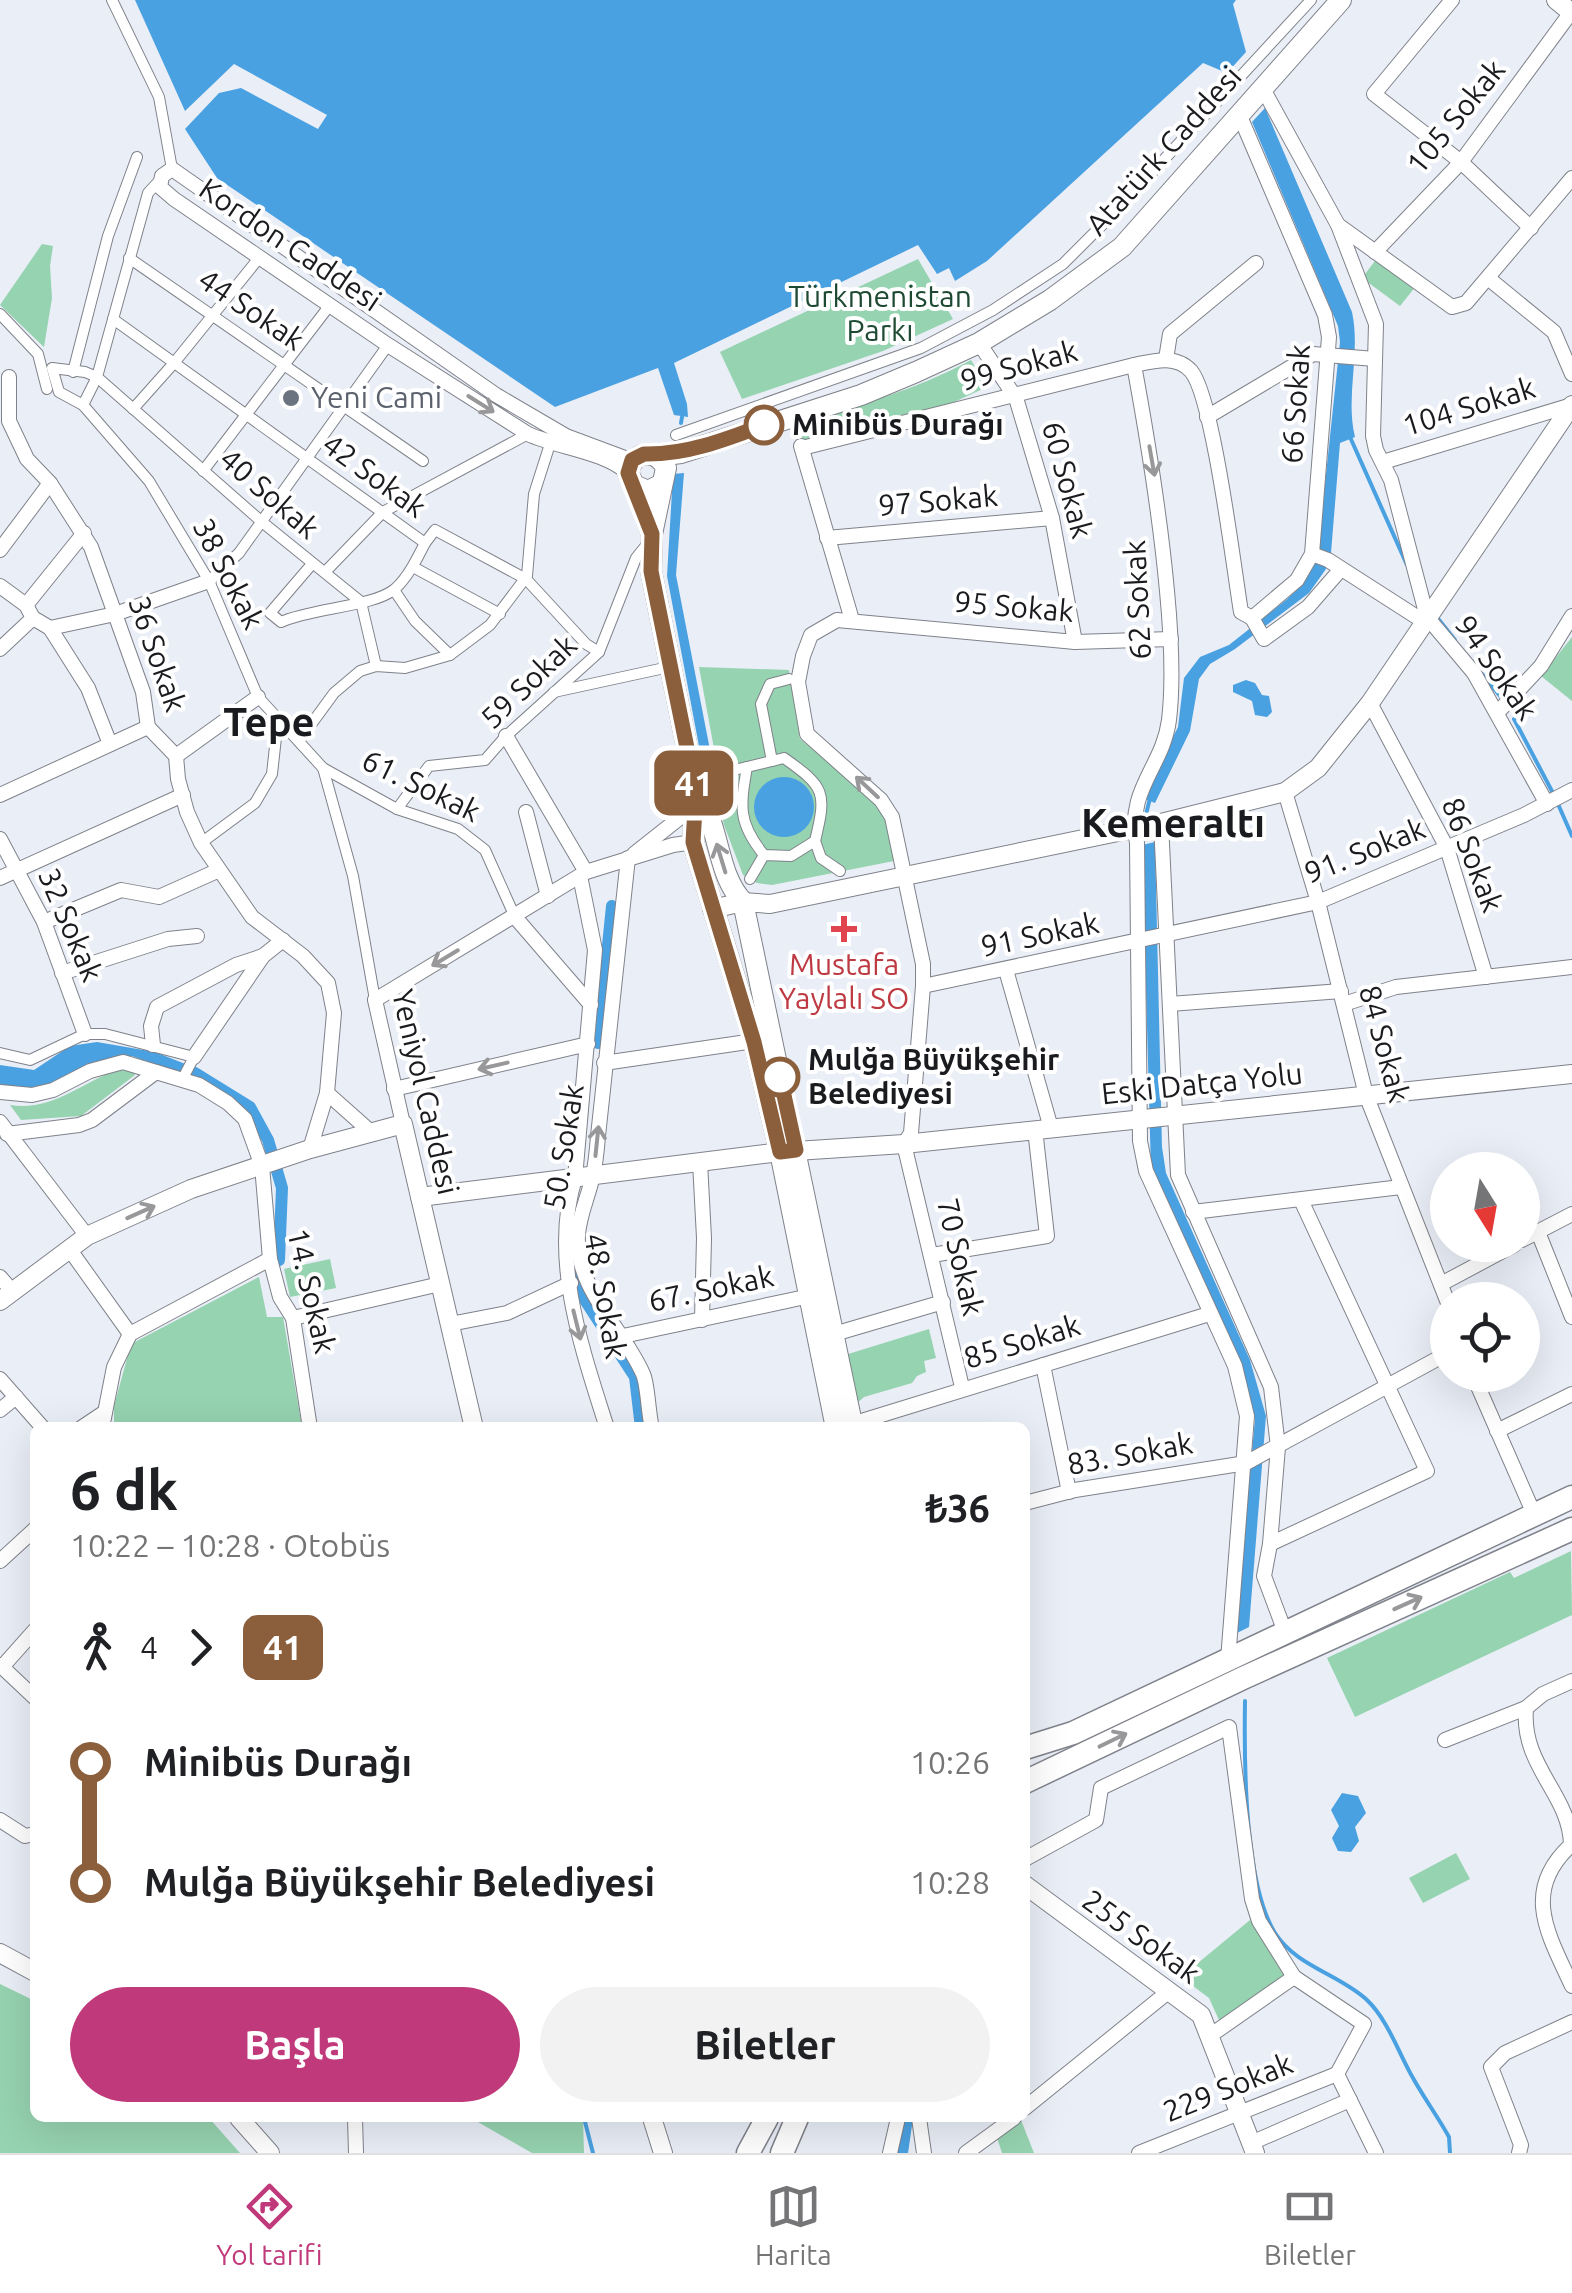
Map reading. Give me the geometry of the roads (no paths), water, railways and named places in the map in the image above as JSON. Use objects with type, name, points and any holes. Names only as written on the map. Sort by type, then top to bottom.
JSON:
[{"type":"highway","points":[[1030,1746],[1073,1733],[1572,1497]]},
{"type":"highway","points":[[1030,1780],[1261,1670],[1570,1536]]},
{"type":"highway","points":[[748,2153],[765,2122]]},
{"type":"highway","points":[[782,2153],[796,2122]]},
{"type":"main road","name":"Atatürk Caddesi","points":[[668,459],[861,395],[979,344],[1050,300],[1122,248],[1341,0]]},
{"type":"main road","points":[[652,536],[632,473],[644,454],[668,459]]},
{"type":"main road","points":[[632,473],[648,491],[668,459]]},
{"type":"main road","points":[[668,459],[652,536],[651,571],[696,792],[693,842],[788,1151],[834,1334],[845,1422]]},
{"type":"main road","points":[[696,792],[706,805],[730,889],[745,912],[810,1296],[844,1422]]},
{"type":"street","points":[[112,0],[159,97],[172,168]]},
{"type":"street","points":[[668,459],[921,348],[993,310],[1063,264],[1311,0]]},
{"type":"street","points":[[1452,0],[1374,94],[1461,162],[1531,228]]},
{"type":"street","points":[[1556,0],[1572,12]]},
{"type":"street","name":"105 Sokak","points":[[1375,252],[1461,162],[1572,12]]},
{"type":"street","points":[[1262,86],[1338,225],[1376,324],[1373,436],[1391,480],[1425,619]]},
{"type":"street","name":"66 Sokak","points":[[1239,114],[1324,315],[1332,355],[1324,560]]},
{"type":"street","points":[[96,377],[73,372],[108,236],[138,157]]},
{"type":"street","name":"Kordon Caddesi","points":[[632,473],[566,436],[496,395],[172,168],[165,172],[160,187],[174,199],[388,345],[528,434],[550,444],[618,464],[632,473]]},
{"type":"street","points":[[1338,225],[1444,304],[1460,307],[1572,178]]},
{"type":"street","points":[[83,405],[96,377],[148,194],[160,180]]},
{"type":"street","name":"44 Sokak","points":[[129,258],[423,461]]},
{"type":"street","points":[[132,409],[259,258]]},
{"type":"street","points":[[1256,262],[1170,334],[1166,359],[1191,371],[1207,417],[1252,621],[1264,639],[1308,607],[1324,560]]},
{"type":"street","points":[[316,296],[327,278]]},
{"type":"street","points":[[1488,278],[1554,332],[1572,374]]},
{"type":"street","points":[[203,471],[330,305]]},
{"type":"street","points":[[0,314],[38,354],[46,389]]},
{"type":"street","name":"42 Sokak","points":[[112,319],[425,543],[435,530],[526,580],[586,644],[599,652]]},
{"type":"street","name":"60 Sokak","points":[[979,344],[1015,396],[1052,518],[1075,642]]},
{"type":"street","points":[[50,628],[115,614],[209,581],[239,553],[388,345]]},
{"type":"street","points":[[1207,417],[1305,357],[1375,359]]},
{"type":"street","name":"99 Sokak","points":[[828,538],[802,447],[1166,359]]},
{"type":"street","name":"62 Sokak","points":[[1134,365],[1159,501],[1171,640],[1169,720],[1135,804],[1146,825]]},
{"type":"street","name":"38 Sokak","points":[[73,372],[52,368],[59,392],[83,405],[149,480],[209,581],[258,697],[323,768]]},
{"type":"street","name":"36 Sokak","points":[[9,377],[10,422],[27,460],[50,483],[84,533],[144,692],[148,727],[176,756],[182,795],[201,843],[252,917],[303,956],[328,982],[334,1014],[326,1093],[310,1149]]},
{"type":"street","name":"40 Sokak","points":[[96,377],[360,602]]},
{"type":"street","points":[[715,919],[1285,792],[1318,768],[1370,703],[1572,405]]},
{"type":"street","name":"104 Sokak","points":[[1383,462],[1572,405]]},
{"type":"street","points":[[326,571],[382,512],[528,434]]},
{"type":"street","points":[[298,741],[334,693],[360,671],[376,666],[405,668],[450,654],[471,642],[500,614],[526,580],[534,494],[550,444]]},
{"type":"street","points":[[0,550],[50,483]]},
{"type":"street","name":"97 Sokak","points":[[828,538],[1052,518]]},
{"type":"street","points":[[0,649],[84,533]]},
{"type":"street","name":"59 Sokak","points":[[397,809],[430,766],[485,760],[599,652],[636,558],[652,536]]},
{"type":"street","points":[[828,538],[852,620],[836,620],[812,635],[798,682],[807,734],[881,800],[892,817],[906,874],[923,964],[923,986],[911,1133],[904,1144]]},
{"type":"street","points":[[312,564],[270,613],[281,622],[394,590],[413,567],[425,543]]},
{"type":"street","points":[[1252,621],[1324,560]]},
{"type":"street","points":[[1324,560],[1425,619]]},
{"type":"street","points":[[413,567],[500,614]]},
{"type":"street","points":[[0,586],[50,628],[88,688],[110,744]]},
{"type":"street","points":[[394,590],[415,621],[450,654]]},
{"type":"street","points":[[360,602],[376,666]]},
{"type":"street","points":[[1502,708],[1540,666],[1572,616]]},
{"type":"street","name":"94 Sokak","points":[[1425,619],[1502,708],[1559,798]]},
{"type":"street","name":"95 Sokak","points":[[852,620],[1075,642],[1171,640]]},
{"type":"street","points":[[553,692],[669,667]]},
{"type":"street","points":[[772,761],[761,704],[770,684],[789,679]]},
{"type":"street","points":[[176,756],[258,697]]},
{"type":"street","name":"86 Sokak","points":[[1370,703],[1446,848],[1486,977]]},
{"type":"street","points":[[201,843],[255,803],[272,774],[278,719]]},
{"type":"street","points":[[4,788],[148,727]]},
{"type":"street","name":"48. Sokak","points":[[506,736],[583,874],[595,950],[584,1176],[566,1205],[564,1240],[573,1310],[605,1422]]},
{"type":"street","points":[[712,775],[784,758],[816,780],[825,802],[815,841],[820,858],[840,872]]},
{"type":"street","points":[[747,767],[741,803],[746,832],[764,855],[790,856],[815,841]]},
{"type":"street","name":"61. Sokak","points":[[323,768],[397,809],[458,829],[485,850],[514,917],[591,1005]]},
{"type":"street","name":"Yeniyol Caddesi","points":[[323,768],[353,876],[394,1088],[473,1422]]},
{"type":"street","points":[[628,858],[682,816],[696,792]]},
{"type":"street","name":"84 Sokak","points":[[1285,792],[1318,902],[1366,1095],[1440,1282]]},
{"type":"street","points":[[0,878],[182,795]]},
{"type":"street","name":"91. Sokak","points":[[1164,935],[1318,902],[1559,798]]},
{"type":"street","points":[[526,812],[548,896]]},
{"type":"street","points":[[1146,825],[1164,935],[1170,1004],[1170,1116],[1178,1175],[1270,1386],[1270,1544],[1264,1576],[1285,1632]]},
{"type":"street","points":[[1146,825],[1137,843],[1146,1171],[1235,1366],[1247,1416],[1247,1462],[1228,1660]]},
{"type":"street","name":"32 Sokak","points":[[0,839],[44,922],[85,1034]]},
{"type":"street","points":[[375,1000],[583,874],[693,842]]},
{"type":"street","points":[[750,880],[764,855]]},
{"type":"street","name":"50. Sokak","points":[[628,858],[604,1063],[578,1234],[580,1256],[594,1297],[624,1336],[646,1379],[651,1422]]},
{"type":"street","points":[[44,922],[121,890],[159,896],[218,871]]},
{"type":"street","name":"91 Sokak","points":[[923,986],[1164,935]]},
{"type":"street","points":[[62,973],[168,938],[197,936]]},
{"type":"street","points":[[153,1045],[151,1026],[157,1007],[236,965],[262,956],[283,940]]},
{"type":"street","points":[[182,1080],[262,956]]},
{"type":"street","points":[[1170,1004],[1343,998],[1572,967]]},
{"type":"street","points":[[932,1255],[1047,1236],[1043,1128],[1006,970]]},
{"type":"street","points":[[0,1053],[30,1060],[85,1034],[105,1034],[194,1057]]},
{"type":"street","points":[[604,1063],[754,1042]]},
{"type":"street","points":[[394,1088],[588,1044]]},
{"type":"street","name":"14. Sokak","points":[[0,1092],[32,1095],[53,1090],[90,1071],[123,1062],[199,1085],[245,1118],[262,1166],[270,1259],[280,1297],[293,1318],[309,1422]]},
{"type":"street","points":[[4,1128],[79,1125],[92,1120],[156,1072]]},
{"type":"street","name":"Eski Datça Yolu","points":[[420,1197],[788,1151],[904,1144],[1572,1074]]},
{"type":"street","points":[[326,1093],[372,1133]]},
{"type":"street","points":[[4,1290],[87,1236],[191,1189],[310,1149],[403,1124]]},
{"type":"street","points":[[4,1128],[87,1236]]},
{"type":"street","name":"70 Sokak","points":[[904,1144],[961,1382]]},
{"type":"street","points":[[700,1162],[705,1278],[702,1320]]},
{"type":"street","points":[[1193,1212],[1400,1187]]},
{"type":"street","points":[[1270,1544],[1427,1471],[1300,1200]]},
{"type":"street","points":[[1540,1231],[1572,1214]]},
{"type":"street","points":[[1540,1237],[1572,1317]]},
{"type":"street","points":[[70,1250],[130,1334]]},
{"type":"street","points":[[104,1420],[114,1366],[130,1334],[270,1259]]},
{"type":"street","points":[[1445,1282],[1482,1262]]},
{"type":"street","points":[[293,1318],[440,1284]]},
{"type":"street","points":[[450,1324],[507,1313],[571,1284]]},
{"type":"street","name":"67. Sokak","points":[[624,1336],[810,1296]]},
{"type":"street","points":[[834,1334],[942,1302]]},
{"type":"street","name":"85 Sokak","points":[[853,1422],[961,1382],[1208,1311]]},
{"type":"street","name":"85 Sokak","points":[[855,1422],[1208,1311]]},
{"type":"street","name":"83. Sokak","points":[[1030,1502],[1247,1462],[1430,1363]]},
{"type":"street","points":[[1042,1364],[1068,1492]]},
{"type":"street","points":[[0,1379],[38,1422]]},
{"type":"street","points":[[1481,1392],[1534,1514]]},
{"type":"street","points":[[1497,1431],[1572,1394]]},
{"type":"street","points":[[0,1410],[16,1397]]},
{"type":"street","points":[[2,1556],[30,1534]]},
{"type":"street","points":[[30,1635],[1,1666],[30,1693]]},
{"type":"street","points":[[1445,1740],[1526,1708],[1543,1694],[1572,1682]]},
{"type":"street","points":[[1526,1708],[1528,1746],[1571,1829],[1572,1845],[1554,1860],[1541,1902],[1547,1930],[1572,1986]]},
{"type":"street","points":[[1030,1856],[1096,1820],[1101,1788],[1229,1728],[1258,1921],[1294,1977],[1364,2024],[1338,2074],[1376,2153]]},
{"type":"street","points":[[2,1822],[25,1836],[30,1835]]},
{"type":"street","name":"255 Sokak","points":[[1030,1889],[1201,2015],[1253,2148]]},
{"type":"street","points":[[0,1953],[30,1969]]},
{"type":"street","points":[[1211,2035],[1294,1977]]},
{"type":"street","points":[[1030,2104],[1168,1992]]},
{"type":"street","points":[[1519,2153],[1521,2144],[1491,2067],[1505,2053],[1572,2022]]},
{"type":"street","name":"229 Sokak","points":[[1139,2153],[1338,2074]]},
{"type":"street","points":[[1253,2148],[1350,2100]]},
{"type":"street","points":[[243,2122],[270,2153]]},
{"type":"street","points":[[355,2122],[356,2153]]},
{"type":"street","points":[[653,2122],[662,2153]]},
{"type":"street","points":[[890,2153],[897,2122]]},
{"type":"street","points":[[920,2122],[924,2153]]},
{"type":"street","points":[[966,2153],[991,2146],[1011,2122]]},
{"type":"water","points":[[135,0],[1236,0],[1233,4],[1246,52],[1227,73],[1203,63],[987,261],[955,281],[949,268],[937,274],[918,245],[674,363],[688,417],[674,415],[658,368],[555,407],[217,178],[185,129],[219,93],[241,88],[318,129],[327,115],[234,64],[185,111]]},
{"type":"water","points":[[1265,108],[1352,312],[1355,437],[1340,443],[1331,553],[1326,569],[1309,593],[1210,664],[1199,679],[1190,731],[1155,803],[1142,798],[1178,727],[1184,678],[1200,657],[1229,645],[1300,587],[1318,550],[1340,342],[1338,326],[1252,122]]},
{"type":"water","points":[[684,473],[676,575],[711,755],[701,757],[667,576],[673,474]]},
{"type":"water","points":[[1246,680],[1255,683],[1262,695],[1269,696],[1272,712],[1267,717],[1255,715],[1252,701],[1233,692],[1233,685]]},
{"type":"water","points":[[784,777],[805,786],[814,807],[805,828],[784,837],[763,828],[754,807],[763,786]]},
{"type":"water","points":[[1155,842],[1162,1147],[1166,1173],[1250,1360],[1266,1416],[1249,1627],[1235,1634],[1255,1419],[1241,1366],[1151,1171],[1142,845]]},
{"type":"water","points":[[97,1042],[155,1052],[193,1067],[195,1073],[193,1078],[132,1056],[93,1062],[61,1082],[25,1090],[0,1084],[0,1065],[34,1070],[70,1046]]},
{"type":"water","points":[[1342,1793],[1358,1796],[1366,1813],[1355,1827],[1359,1841],[1351,1852],[1338,1851],[1332,1838],[1339,1826],[1331,1810]]},
{"type":"waterway","points":[[681,423],[682,417]]},
{"type":"waterway","points":[[1350,437],[1407,565]]},
{"type":"waterway","points":[[1436,616],[1455,640]]},
{"type":"waterway","points":[[1482,674],[1505,702]]},
{"type":"waterway","points":[[1514,719],[1554,795]]},
{"type":"waterway","points":[[1144,823],[1150,798]]},
{"type":"waterway","points":[[1558,804],[1572,836]]},
{"type":"waterway","points":[[598,1043],[612,906]]},
{"type":"waterway","points":[[195,1073],[250,1107],[268,1140],[282,1188],[279,1260]]},
{"type":"waterway","points":[[577,1266],[585,1300],[635,1377],[640,1422]]},
{"type":"waterway","points":[[1245,1701],[1248,1821],[1265,1911],[1284,1945],[1356,1991],[1374,2008],[1449,2137],[1450,2153]]},
{"type":"waterway","points":[[585,2122],[593,2153]]},
{"type":"waterway","points":[[902,2153],[906,2122]]},
{"type":"place","name":"Yeni Cami","points":[[291,398]]},
{"type":"place","name":"Minibüs Durağı","points":[[764,425]]},
{"type":"place","name":"Mustafa Yaylalı SO","points":[[844,929]]},
{"type":"place","name":"Mulğa Büyükşehir Belediyesi","points":[[780,1077]]},
{"type":"district","name":"Tepe","points":[[269,722]]},
{"type":"district","name":"Kemeraltı","points":[[1173,823]]},
{"type":"park label","name":"Türkmenistan Parkı","points":[[880,314]]}]
